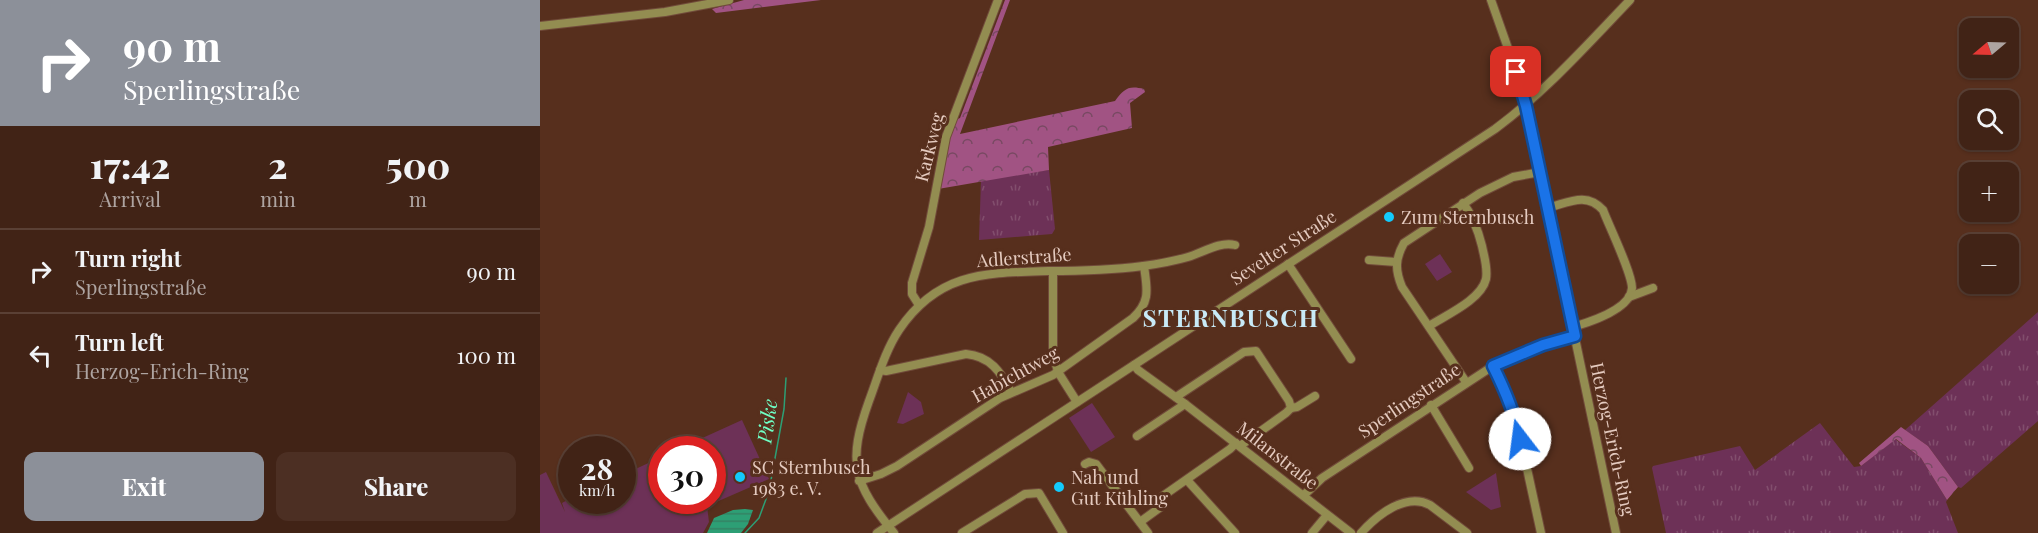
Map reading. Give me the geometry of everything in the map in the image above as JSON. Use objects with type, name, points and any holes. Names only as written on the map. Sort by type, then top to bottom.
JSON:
[{"type":"street","points":[[540,26],[665,12],[729,0]]},
{"type":"street","name":"Karkweg","points":[[920,305],[912,294],[912,283],[930,220],[946,136],[998,0]]},
{"type":"street","name":"Herzog-Erich-Ring","points":[[1491,0],[1526,106],[1616,533]]},
{"type":"street","name":"Sevelter Straße","points":[[877,533],[891,529],[1077,402],[1526,106],[1630,0]]},
{"type":"street","points":[[1466,382],[1402,287],[1397,275],[1396,261],[1404,243],[1463,203],[1513,177],[1540,172]]},
{"type":"street","points":[[1547,208],[1577,200],[1587,199],[1596,202],[1603,210],[1629,275],[1632,289],[1629,297]]},
{"type":"street","points":[[1429,326],[1476,296],[1486,278],[1487,269],[1479,234],[1463,203]]},
{"type":"street","name":"Adlerstraße","points":[[891,529],[882,519],[859,481],[856,466],[857,441],[865,411],[889,347],[899,330],[920,305],[932,295],[951,284],[974,276],[1144,266],[1186,257],[1228,243],[1235,245]]},
{"type":"street","points":[[1369,260],[1396,261]]},
{"type":"street","points":[[1288,264],[1351,359]]},
{"type":"street","name":"Habichtweg","points":[[859,481],[897,466],[1011,392],[1058,372],[1133,318],[1146,302],[1144,266]]},
{"type":"street","points":[[1053,271],[1053,353],[1058,372],[1077,402]]},
{"type":"street","name":"Sperlingstraße","points":[[1304,495],[1322,478],[1466,382],[1493,366],[1574,332],[1608,314],[1629,297],[1653,288]]},
{"type":"street","points":[[1176,397],[1250,350],[1256,351],[1289,401],[1291,408]]},
{"type":"street","points":[[880,370],[886,371],[966,354],[975,355],[986,359],[996,369],[1011,392]]},
{"type":"street","name":"Milanstraße","points":[[1134,365],[1351,533]]},
{"type":"street","points":[[1493,366],[1516,418],[1541,533]]},
{"type":"street","points":[[1140,522],[1162,506],[1160,498],[1291,408],[1298,407],[1315,396]]},
{"type":"street","points":[[1137,436],[1185,404]]},
{"type":"street","points":[[1431,405],[1469,468]]},
{"type":"street","points":[[1085,464],[1089,462],[1096,464],[1148,533]]},
{"type":"street","points":[[1187,480],[1235,533]]},
{"type":"street","points":[[962,533],[977,529],[1025,494],[1033,492],[1039,493],[1063,533]]},
{"type":"street","points":[[1361,533],[1380,515],[1400,504],[1412,501],[1425,502],[1467,533]]},
{"type":"street","points":[[1312,533],[1327,515]]},
{"type":"green space","points":[[744,0],[821,0],[716,13],[712,9]]},
{"type":"green space","points":[[1005,0],[1010,0],[960,134],[1115,101],[1130,88],[1144,89],[1145,92],[1130,103],[1132,128],[1048,147],[1049,170],[938,189],[943,159],[955,120],[960,118]]},
{"type":"green space","points":[[1049,170],[1055,229],[1052,234],[979,240],[981,180]]},
{"type":"green space","points":[[1440,254],[1452,272],[1437,281],[1425,264]]},
{"type":"green space","points":[[2038,312],[2038,421],[1961,488],[1958,487],[1928,446],[1905,430]]},
{"type":"green space","points":[[908,392],[921,402],[924,414],[903,424],[897,423]]},
{"type":"green space","points":[[1092,403],[1115,437],[1091,452],[1069,418]]},
{"type":"green space","points":[[742,420],[769,479],[726,498],[726,436],[707,436]]},
{"type":"green space","points":[[1820,423],[1854,467],[1861,466],[1895,439],[1921,458],[1947,500],[1958,533],[1666,533],[1653,466],[1740,446],[1755,470]]},
{"type":"green space","points":[[1901,427],[1928,446],[1958,487],[1947,500],[1921,458],[1896,439],[1861,466],[1859,463]]},
{"type":"green space","points":[[648,463],[648,514],[708,514],[709,522],[703,533],[540,533],[540,475],[546,472],[558,497],[558,514],[636,514],[636,469]]},
{"type":"green space","points":[[1496,473],[1501,507],[1491,510],[1466,492]]},
{"type":"shaded area","points":[[733,510],[753,510],[748,524],[741,533],[707,533],[714,518]]},
{"type":"waterway","name":"Piske","points":[[745,533],[759,518],[769,491],[784,409],[786,378]]},
{"type":"place","name":"Zum Sternbusch","points":[[1389,217]]},
{"type":"place","name":"SC Sternbusch 1983 e. V.","points":[[740,477]]},
{"type":"place","name":"Nah und Gut Kühling","points":[[1059,487]]},
{"type":"district","name":"STERNBUSCH","points":[[1231,317]]},
{"type":"route","points":[[1516,72],[1523,91],[1575,336],[1543,345],[1493,366],[1516,418],[1520,439]]}]
